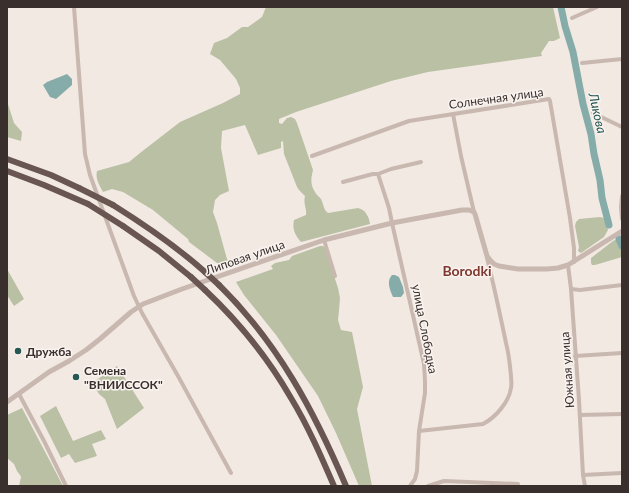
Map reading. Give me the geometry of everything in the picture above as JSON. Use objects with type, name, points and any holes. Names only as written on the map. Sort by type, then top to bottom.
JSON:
[{"type":"highway","points":[[7,160],[51,175],[113,205],[182,253],[219,285],[257,326],[283,362],[302,393],[331,449],[346,486]]},
{"type":"highway","points":[[7,171],[88,204],[154,247],[206,290],[247,334],[273,370],[291,398],[321,455],[334,486]]},
{"type":"street","points":[[74,7],[85,154],[92,182],[134,296],[144,318],[178,376],[231,473]]},
{"type":"street","points":[[572,18],[597,7]]},
{"type":"street","points":[[582,63],[622,59]]},
{"type":"street","name":"Солнечная улица","points":[[312,156],[409,121],[547,99],[550,100],[574,248],[570,263]]},
{"type":"street","points":[[593,113],[622,127]]},
{"type":"street","points":[[419,431],[483,424],[491,419],[507,400],[512,386],[510,360],[497,297],[474,212],[453,114]]},
{"type":"street","points":[[344,182],[369,174],[378,174],[391,169],[421,162]]},
{"type":"street","name":"улица Слободка","points":[[378,174],[390,208],[392,223],[424,364],[425,393],[419,431],[417,471],[415,479],[410,486]]},
{"type":"street","points":[[622,196],[620,208],[622,219]]},
{"type":"street","name":"Липовая улица","points":[[7,402],[37,380],[70,361],[139,306],[182,289],[324,240],[392,223],[462,210],[474,212]]},
{"type":"street","points":[[487,256],[494,264],[506,267],[518,269],[558,268],[570,263],[622,231]]},
{"type":"street","points":[[324,240],[335,276]]},
{"type":"street","name":"Южная улица","points":[[570,263],[583,475],[585,486]]},
{"type":"street","points":[[571,289],[580,290],[622,285]]},
{"type":"street","points":[[575,356],[622,353]]},
{"type":"street","points":[[19,394],[66,486]]},
{"type":"street","points":[[580,415],[622,414]]},
{"type":"street","points":[[583,475],[622,473]]},
{"type":"street","points":[[428,486],[444,481],[518,484]]},
{"type":"green space","points":[[266,7],[553,7],[560,38],[554,41],[549,41],[541,53],[542,56],[428,72],[391,81],[279,119],[279,123],[282,124],[287,118],[291,117],[295,119],[313,170],[311,179],[312,187],[321,199],[326,211],[328,213],[358,208],[367,214],[370,224],[301,242],[294,232],[293,223],[294,220],[306,215],[304,202],[305,196],[297,187],[284,154],[283,141],[281,142],[281,148],[258,155],[245,125],[222,131],[221,148],[229,191],[220,195],[215,200],[213,212],[227,259],[233,264],[221,266],[189,242],[188,239],[153,210],[123,192],[112,189],[103,192],[97,180],[97,171],[129,162],[180,122],[240,94],[240,88],[236,79],[220,60],[210,54],[214,43],[227,38],[242,27],[248,27],[262,17]]},
{"type":"green space","points":[[7,101],[14,123],[22,132],[21,141],[7,137]]},
{"type":"green space","points":[[604,218],[607,222],[608,230],[604,237],[581,253],[578,251],[579,247],[575,226],[576,222],[579,219]]},
{"type":"green space","points":[[619,238],[622,238],[622,257],[592,265],[591,258]]},
{"type":"green space","points":[[320,246],[325,248],[338,288],[340,298],[338,320],[341,330],[352,332],[363,387],[357,409],[372,486],[359,486],[318,396],[276,335],[244,295],[236,282],[273,269],[271,266],[275,263],[289,260],[292,256]]},
{"type":"green space","points":[[7,269],[24,299],[14,306],[7,295]]},
{"type":"green space","points":[[117,366],[144,408],[117,429],[105,399],[99,394],[92,383]]},
{"type":"green space","points":[[56,406],[73,441],[101,430],[106,439],[92,444],[97,456],[75,463],[69,454],[61,458],[40,416]]},
{"type":"green space","points":[[22,408],[63,486],[19,486],[21,477],[14,464],[7,458],[7,415]]},
{"type":"water","points":[[67,74],[72,79],[72,85],[56,99],[50,97],[43,85]]},
{"type":"water","points":[[392,275],[399,277],[404,293],[401,297],[393,297],[389,283]]},
{"type":"waterway","name":"Ликова","points":[[561,7],[573,52],[583,104],[591,134],[602,198],[609,225]]},
{"type":"waterway","name":"Ликова","points":[[619,239],[622,246]]},
{"type":"place","name":"Дружба","points":[[18,351]]},
{"type":"place","name":"Семена \"ВНИИССОК\"","points":[[76,377]]},
{"type":"district","name":"Borodki","points":[[467,270]]}]
